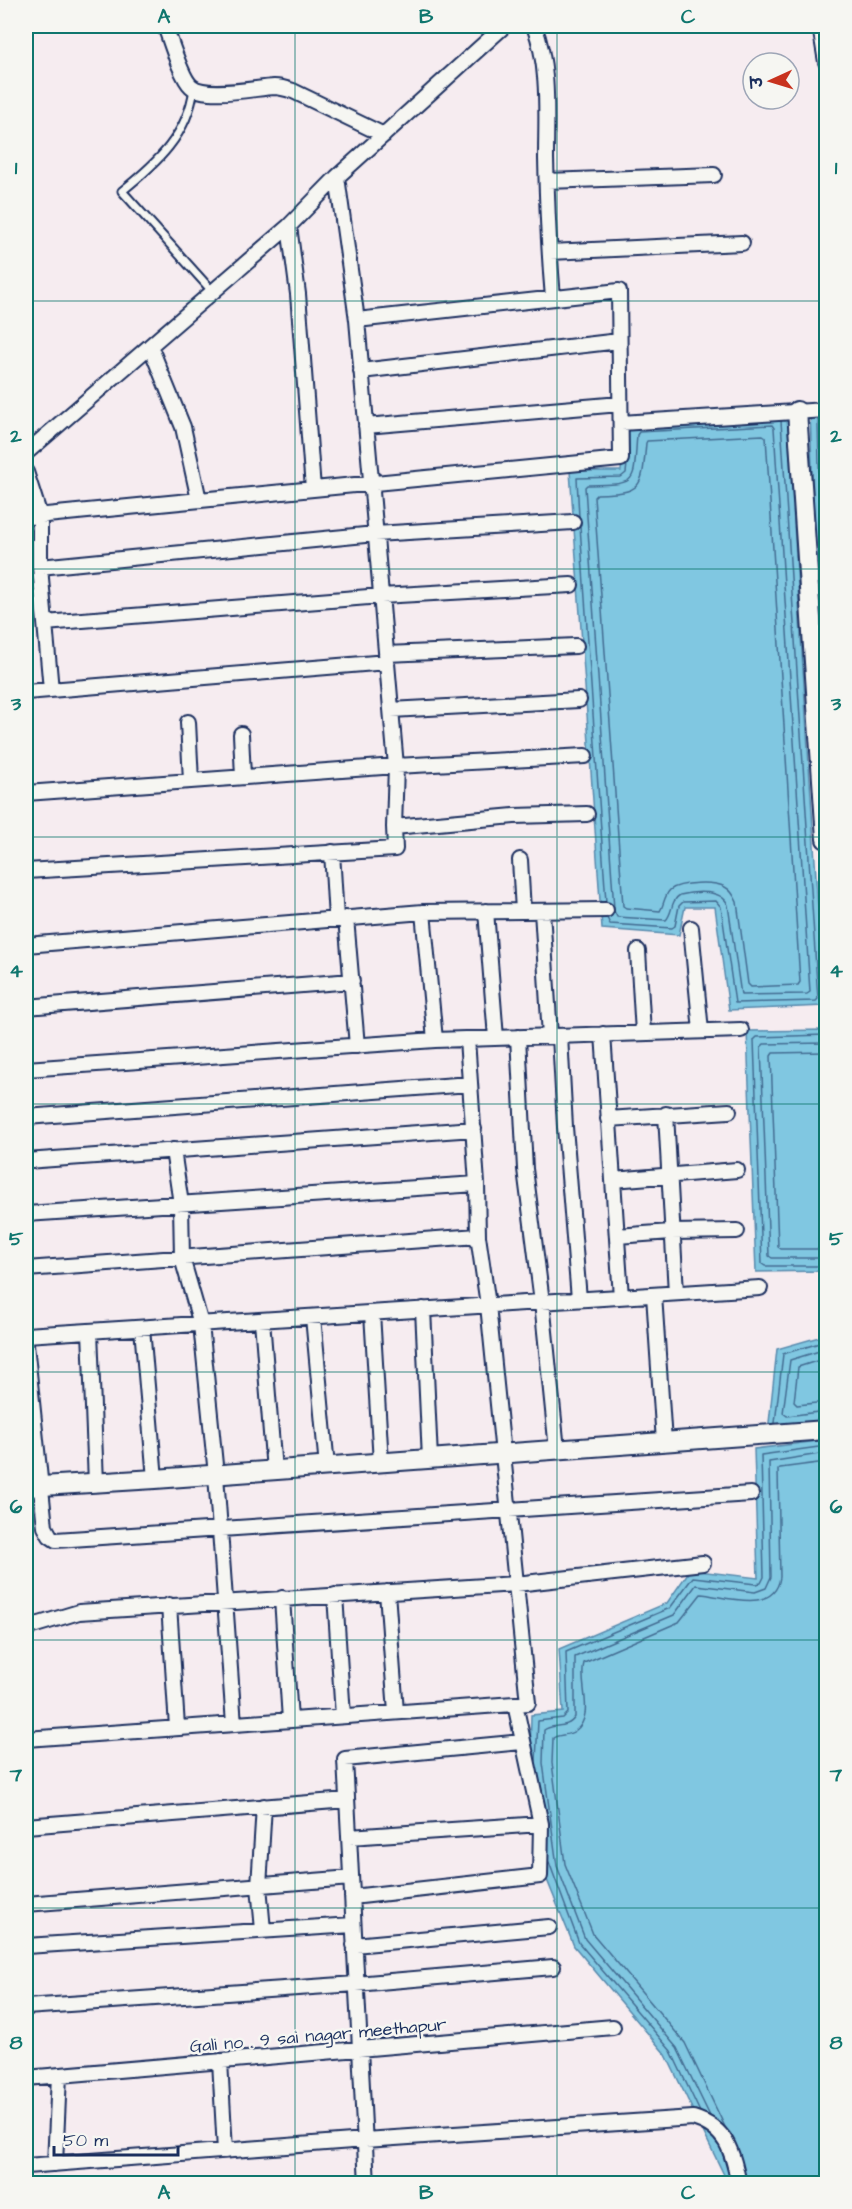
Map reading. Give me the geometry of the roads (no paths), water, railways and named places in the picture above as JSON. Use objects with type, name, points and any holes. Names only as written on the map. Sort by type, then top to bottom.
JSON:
[{"type":"street","points":[[165,26],[186,78],[194,88],[211,92],[278,87],[293,91],[384,135]]},
{"type":"street","points":[[26,453],[289,225],[337,177],[504,26]]},
{"type":"street","points":[[534,26],[541,52],[545,83],[553,298]]},
{"type":"street","points":[[820,26],[826,62]]},
{"type":"street","points":[[547,181],[714,176]]},
{"type":"street","points":[[26,871],[395,849],[396,766],[387,658],[357,320],[337,177]]},
{"type":"street","points":[[289,225],[298,294],[313,489]]},
{"type":"street","points":[[550,252],[742,243]]},
{"type":"street","points":[[33,517],[621,459],[619,291],[357,320]]},
{"type":"street","points":[[361,371],[619,341]]},
{"type":"street","points":[[150,346],[183,427],[199,500]]},
{"type":"street","points":[[366,426],[620,404]]},
{"type":"street","points":[[621,423],[826,410]]},
{"type":"street","points":[[797,411],[826,839]]},
{"type":"street","points":[[26,472],[40,567],[51,690]]},
{"type":"street","points":[[40,567],[375,534],[573,522]]},
{"type":"street","points":[[45,623],[381,596],[571,585]]},
{"type":"street","points":[[26,692],[387,658],[576,646]]},
{"type":"street","points":[[391,710],[579,700]]},
{"type":"street","points":[[188,722],[191,781]]},
{"type":"street","points":[[241,734],[243,777]]},
{"type":"street","points":[[26,793],[396,766],[585,756]]},
{"type":"street","points":[[394,827],[514,816],[587,814]]},
{"type":"street","points":[[332,852],[352,981],[357,1046]]},
{"type":"street","points":[[520,860],[523,911]]},
{"type":"street","points":[[26,945],[423,912],[606,910]]},
{"type":"street","points":[[486,911],[496,1038]]},
{"type":"street","points":[[542,911],[579,1299]]},
{"type":"street","points":[[423,912],[435,1040]]},
{"type":"street","points":[[691,928],[701,1032]]},
{"type":"street","points":[[638,951],[643,1033]]},
{"type":"street","points":[[26,1007],[352,981]]},
{"type":"street","points":[[26,1070],[435,1040],[741,1030]]},
{"type":"street","points":[[603,1034],[621,1297]]},
{"type":"street","points":[[518,1037],[525,1169],[542,1302],[557,1450]]},
{"type":"street","points":[[26,1739],[528,1703],[488,1305],[478,1236],[474,1129],[467,1039]]},
{"type":"street","points":[[26,1117],[470,1084]]},
{"type":"street","points":[[609,1119],[729,1111]]},
{"type":"street","points":[[666,1114],[676,1293]]},
{"type":"street","points":[[26,1161],[474,1129]]},
{"type":"street","points":[[173,1150],[181,1204],[182,1258],[201,1324],[216,1475],[234,1724]]},
{"type":"street","points":[[613,1180],[737,1170]]},
{"type":"street","points":[[26,1214],[477,1184]]},
{"type":"street","points":[[617,1236],[737,1231]]},
{"type":"street","points":[[26,1269],[478,1236]]},
{"type":"street","points":[[26,1335],[760,1288]]},
{"type":"street","points":[[654,1295],[664,1442]]},
{"type":"street","points":[[423,1310],[430,1459]]},
{"type":"street","points":[[372,1313],[381,1463]]},
{"type":"street","points":[[313,1317],[327,1467]]},
{"type":"street","points":[[262,1320],[274,1471]]},
{"type":"street","points":[[142,1328],[155,1479]]},
{"type":"street","points":[[90,1331],[96,1483]]},
{"type":"street","points":[[26,1344],[32,1486],[45,1527],[50,1536],[56,1540],[751,1494]]},
{"type":"street","points":[[32,1486],[274,1471],[826,1430]]},
{"type":"street","points":[[26,1628],[79,1612],[516,1584],[703,1563]]},
{"type":"street","points":[[387,1592],[396,1712]]},
{"type":"street","points":[[335,1595],[343,1716]]},
{"type":"street","points":[[282,1598],[290,1720]]},
{"type":"street","points":[[168,1605],[177,1728]]},
{"type":"street","points":[[352,1897],[540,1876],[540,1824],[515,1704]]},
{"type":"street","points":[[367,2184],[345,1759],[522,1742]]},
{"type":"street","points":[[26,1826],[348,1800]]},
{"type":"street","points":[[263,1930],[260,1886],[264,1806]]},
{"type":"street","points":[[349,1837],[540,1824]]},
{"type":"street","points":[[26,1904],[351,1878]]},
{"type":"street","points":[[26,1946],[353,1924]]},
{"type":"street","points":[[354,1945],[549,1927]]},
{"type":"street","points":[[26,2007],[356,1984],[553,1967]]},
{"type":"street","name":"Gali no . 9 sai nagar meethapur","points":[[26,2078],[613,2027]]},
{"type":"street","points":[[220,2061],[225,2151]]},
{"type":"street","points":[[55,2164],[59,2075]]},
{"type":"street","points":[[26,2166],[693,2118],[706,2122],[719,2131],[735,2162],[739,2184]]},
{"type":"lane","points":[[194,88],[193,99],[176,140],[153,166],[122,191],[213,292]]},
{"type":"water","points":[[787,411],[824,1006],[729,1010],[715,907],[685,907],[679,935],[602,929],[570,471],[621,471],[625,419]]},
{"type":"water","points":[[810,412],[826,412],[826,724],[815,553]]},
{"type":"water","points":[[826,1030],[826,1271],[756,1272],[747,1031]]},
{"type":"water","points":[[826,1335],[826,1424],[768,1432],[777,1349]]},
{"type":"water","points":[[826,1440],[826,2183],[728,2183],[666,2055],[574,1946],[543,1870],[530,1763],[531,1715],[563,1712],[559,1649],[667,1603],[690,1570],[758,1578],[754,1449]]}]
